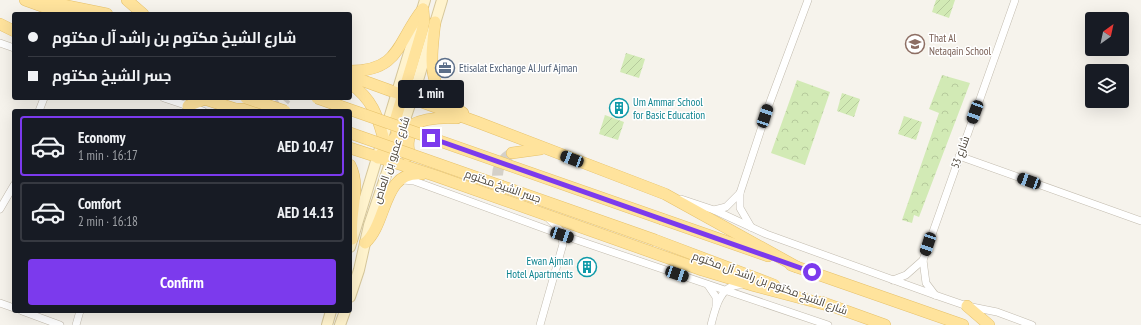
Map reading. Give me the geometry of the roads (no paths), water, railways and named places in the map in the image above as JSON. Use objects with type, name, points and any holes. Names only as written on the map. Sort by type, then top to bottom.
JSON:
[{"type":"main road","points":[[25,0],[58,12]]},
{"type":"main road","points":[[39,0],[97,12]]},
{"type":"main road","points":[[127,0],[141,12]]},
{"type":"main road","name":"شارع عمرو بن العاص","points":[[352,291],[359,270],[365,243],[392,162],[408,95],[442,0]]},
{"type":"main road","points":[[352,71],[374,68],[393,57],[424,5]]},
{"type":"main road","points":[[378,158],[385,134],[408,95],[422,31],[424,5]]},
{"type":"main road","points":[[0,19],[12,23]]},
{"type":"main road","points":[[435,22],[431,62],[436,86],[451,104],[477,122]]},
{"type":"main road","points":[[0,24],[12,30]]},
{"type":"main road","points":[[352,77],[408,95],[665,194],[797,267],[962,325]]},
{"type":"main road","points":[[352,86],[370,102],[376,112],[385,134],[392,162]]},
{"type":"main road","name":"شارع عمرو بن العاص","points":[[385,134],[408,95]]},
{"type":"main road","points":[[188,106],[201,100]]},
{"type":"main road","points":[[206,100],[237,109]]},
{"type":"main road","points":[[252,100],[279,109]]},
{"type":"main road","name":"جسر الشيخ مكتوم","points":[[323,100],[348,109]]},
{"type":"main road","name":"جسر الشيخ مكتوم","points":[[352,110],[797,267]]},
{"type":"main road","points":[[396,115],[398,134],[404,151],[414,162],[436,176]]},
{"type":"main road","points":[[352,143],[385,134],[398,134],[423,120],[465,118]]},
{"type":"main road","points":[[414,162],[408,149],[408,142],[412,129],[423,120]]},
{"type":"main road","name":"جسر الشيخ مكتوم","points":[[352,134],[655,240]]},
{"type":"main road","points":[[352,149],[436,176],[651,253],[755,286],[827,305]]},
{"type":"main road","points":[[512,153],[545,149]]},
{"type":"main road","name":"شارع عمرو بن العاص","points":[[352,240],[378,158]]},
{"type":"main road","points":[[352,174],[355,188],[352,214]]},
{"type":"main road","points":[[365,243],[375,231],[392,189],[399,180],[414,174],[436,176]]},
{"type":"main road","points":[[503,191],[516,205]]},
{"type":"main road","name":"شارع الشيخ مكتوم بن راشد آل مكتوم","points":[[655,240],[827,305],[885,325]]},
{"type":"main road","points":[[967,306],[989,325]]},
{"type":"main road","points":[[327,325],[330,313]]},
{"type":"main road","points":[[340,325],[344,313]]},
{"type":"street","points":[[752,228],[743,216],[739,201],[740,193],[770,102],[808,0]]},
{"type":"street","name":"شارع 53","points":[[935,295],[926,283],[923,260],[1015,0]]},
{"type":"street","points":[[0,43],[12,47]]},
{"type":"street","points":[[170,100],[197,109]]},
{"type":"street","points":[[959,156],[1141,221]]},
{"type":"street","points":[[399,180],[414,181],[576,240],[828,325]]},
{"type":"street","points":[[0,209],[12,188]]},
{"type":"street","points":[[714,210],[726,207],[740,193]]},
{"type":"street","points":[[665,194],[714,210],[752,228],[935,295],[967,306],[998,312],[1032,325]]},
{"type":"street","points":[[540,325],[562,248],[562,235],[557,226],[542,214]]},
{"type":"street","points":[[562,248],[568,242],[576,240]]},
{"type":"street","name":"شارع 53","points":[[893,280],[906,275],[923,260]]},
{"type":"street","points":[[706,284],[714,292],[716,307]]},
{"type":"street","points":[[711,325],[716,307],[724,291],[733,285],[755,286]]},
{"type":"street","points":[[0,303],[12,307]]},
{"type":"street","points":[[27,313],[60,325]]},
{"type":"street","points":[[76,325],[79,313]]},
{"type":"tunnel","points":[[270,109],[281,104],[284,100]]},
{"type":"tunnel","points":[[503,191],[498,180],[498,170],[503,161],[512,153]]},
{"type":"place","name":"That Al Netaqain School","points":[[915,44]]},
{"type":"place","name":"Etisalat Exchange Al Jurf Ajman","points":[[445,68]]},
{"type":"place","name":"Um Ammar School for Basic Education","points":[[619,108]]},
{"type":"place","name":"Ewan Ajman Hotel Apartments","points":[[587,267]]}]
